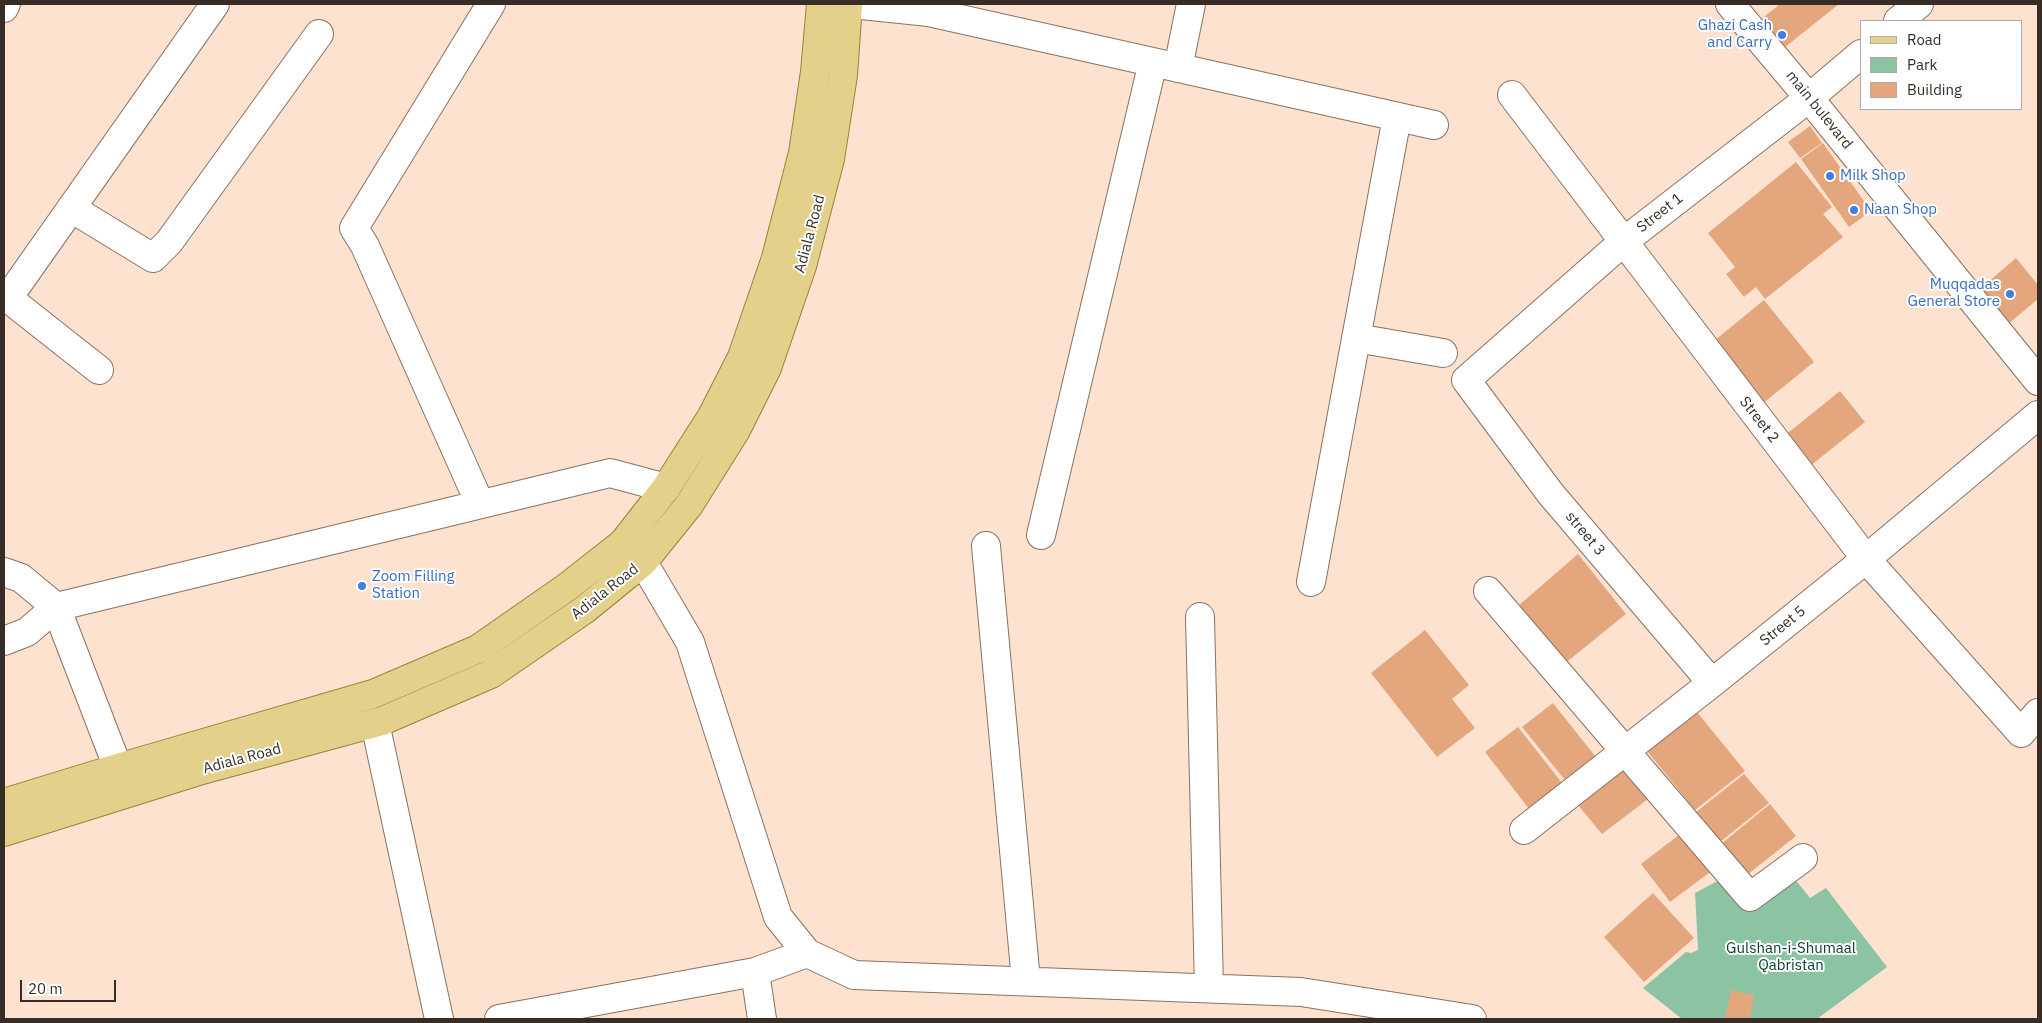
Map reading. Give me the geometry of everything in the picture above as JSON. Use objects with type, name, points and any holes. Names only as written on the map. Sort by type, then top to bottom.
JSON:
[{"type":"main road","name":"Adiala Road","points":[[4,803],[373,694],[478,649],[567,588],[622,543],[666,488],[712,416],[742,357],[776,258],[803,153],[815,72],[821,4]]},
{"type":"main road","name":"Adiala Road","points":[[4,832],[202,770],[375,723],[492,674],[584,610],[643,562],[689,505],[736,430],[767,368],[802,266],[830,159],[843,75],[848,4]]},
{"type":"street","points":[[4,8],[6,4]]},
{"type":"street","points":[[99,370],[6,297],[215,4]]},
{"type":"street","points":[[480,504],[365,246],[354,228],[491,4]]},
{"type":"street","points":[[852,4],[929,12],[1434,125]]},
{"type":"street","points":[[1041,535],[1166,65],[1191,4]]},
{"type":"street","name":"main bulevard","points":[[1730,4],[1810,98],[2038,381]]},
{"type":"street","points":[[1899,20],[1919,4]]},
{"type":"street","points":[[71,208],[153,258],[168,242],[319,34]]},
{"type":"street","name":"Street 1","points":[[1466,380],[1623,242],[1810,98],[1860,55]]},
{"type":"street","name":"Street 2","points":[[1512,95],[1866,559],[2030,723]]},
{"type":"street","points":[[1311,582],[1397,117]]},
{"type":"street","points":[[1356,338],[1443,353]]},
{"type":"street","name":"street 3","points":[[1466,380],[1550,493],[1712,683]]},
{"type":"street","name":"Street 5","points":[[1524,830],[1712,683],[1866,559],[2038,415]]},
{"type":"street","points":[[4,641],[27,632],[56,607],[610,473],[666,488]]},
{"type":"street","points":[[986,546],[1026,981]]},
{"type":"street","points":[[643,562],[690,642],[778,917],[807,953],[854,975],[1301,992],[1472,1019]]},
{"type":"street","points":[[4,572],[21,578],[56,607],[118,768]]},
{"type":"street","points":[[1488,591],[1750,898],[1803,858]]},
{"type":"street","points":[[1200,618],[1209,988]]},
{"type":"street","points":[[375,723],[439,1019]]},
{"type":"street","points":[[499,1019],[755,972],[807,953]]},
{"type":"street","points":[[755,972],[762,1019]]},
{"type":"green space","name":"Gulshan-i-Shumaal Qabristan","points":[[1723,878],[1748,911],[1794,878],[1810,898],[1826,888],[1887,967],[1817,1019],[1682,1019],[1643,988],[1686,952],[1691,953],[1698,950],[1695,893]]},
{"type":"building","points":[[1780,4],[1839,4],[1784,48],[1760,20]]},
{"type":"building","points":[[1810,126],[1822,143],[1800,158],[1788,142]]},
{"type":"building","points":[[1823,143],[1871,211],[1849,227],[1801,159]]},
{"type":"building","points":[[1796,162],[1832,207],[1823,214],[1843,237],[1765,299],[1756,287],[1744,297],[1726,274],[1735,267],[1708,233]]},
{"type":"building","name":"Muqqadas General Store","points":[[2016,258],[2038,285],[2038,299],[2007,325],[1979,290]]},
{"type":"building","points":[[1764,300],[1814,362],[1756,409],[1709,345]]},
{"type":"building","points":[[1840,391],[1865,422],[1809,467],[1784,436]]},
{"type":"building","points":[[1578,554],[1626,614],[1558,669],[1510,613]]},
{"type":"building","points":[[1425,630],[1469,685],[1452,699],[1475,728],[1437,757],[1371,673]]},
{"type":"building","points":[[1553,703],[1599,761],[1569,785],[1522,727]]},
{"type":"building","points":[[1697,712],[1745,771],[1695,810],[1647,751]]},
{"type":"building","points":[[1518,727],[1566,788],[1533,814],[1485,752]]},
{"type":"building","points":[[1626,756],[1656,793],[1602,834],[1573,799]]},
{"type":"building","points":[[1744,774],[1769,803],[1720,842],[1696,812]]},
{"type":"building","points":[[1770,804],[1796,836],[1747,875],[1721,844]]},
{"type":"building","points":[[1688,828],[1717,867],[1670,902],[1641,864]]},
{"type":"building","points":[[1653,893],[1694,938],[1644,982],[1604,937]]},
{"type":"building","points":[[1731,990],[1754,995],[1750,1019],[1725,1019]]},
{"type":"place","name":"Ghazi Cash and Carry","points":[[1782,35]]},
{"type":"place","name":"Milk Shop","points":[[1830,176]]},
{"type":"place","name":"Naan Shop","points":[[1854,210]]},
{"type":"place","name":"Muqqadas General Store","points":[[2010,294]]},
{"type":"place","name":"Zoom Filling Station","points":[[362,586]]}]
